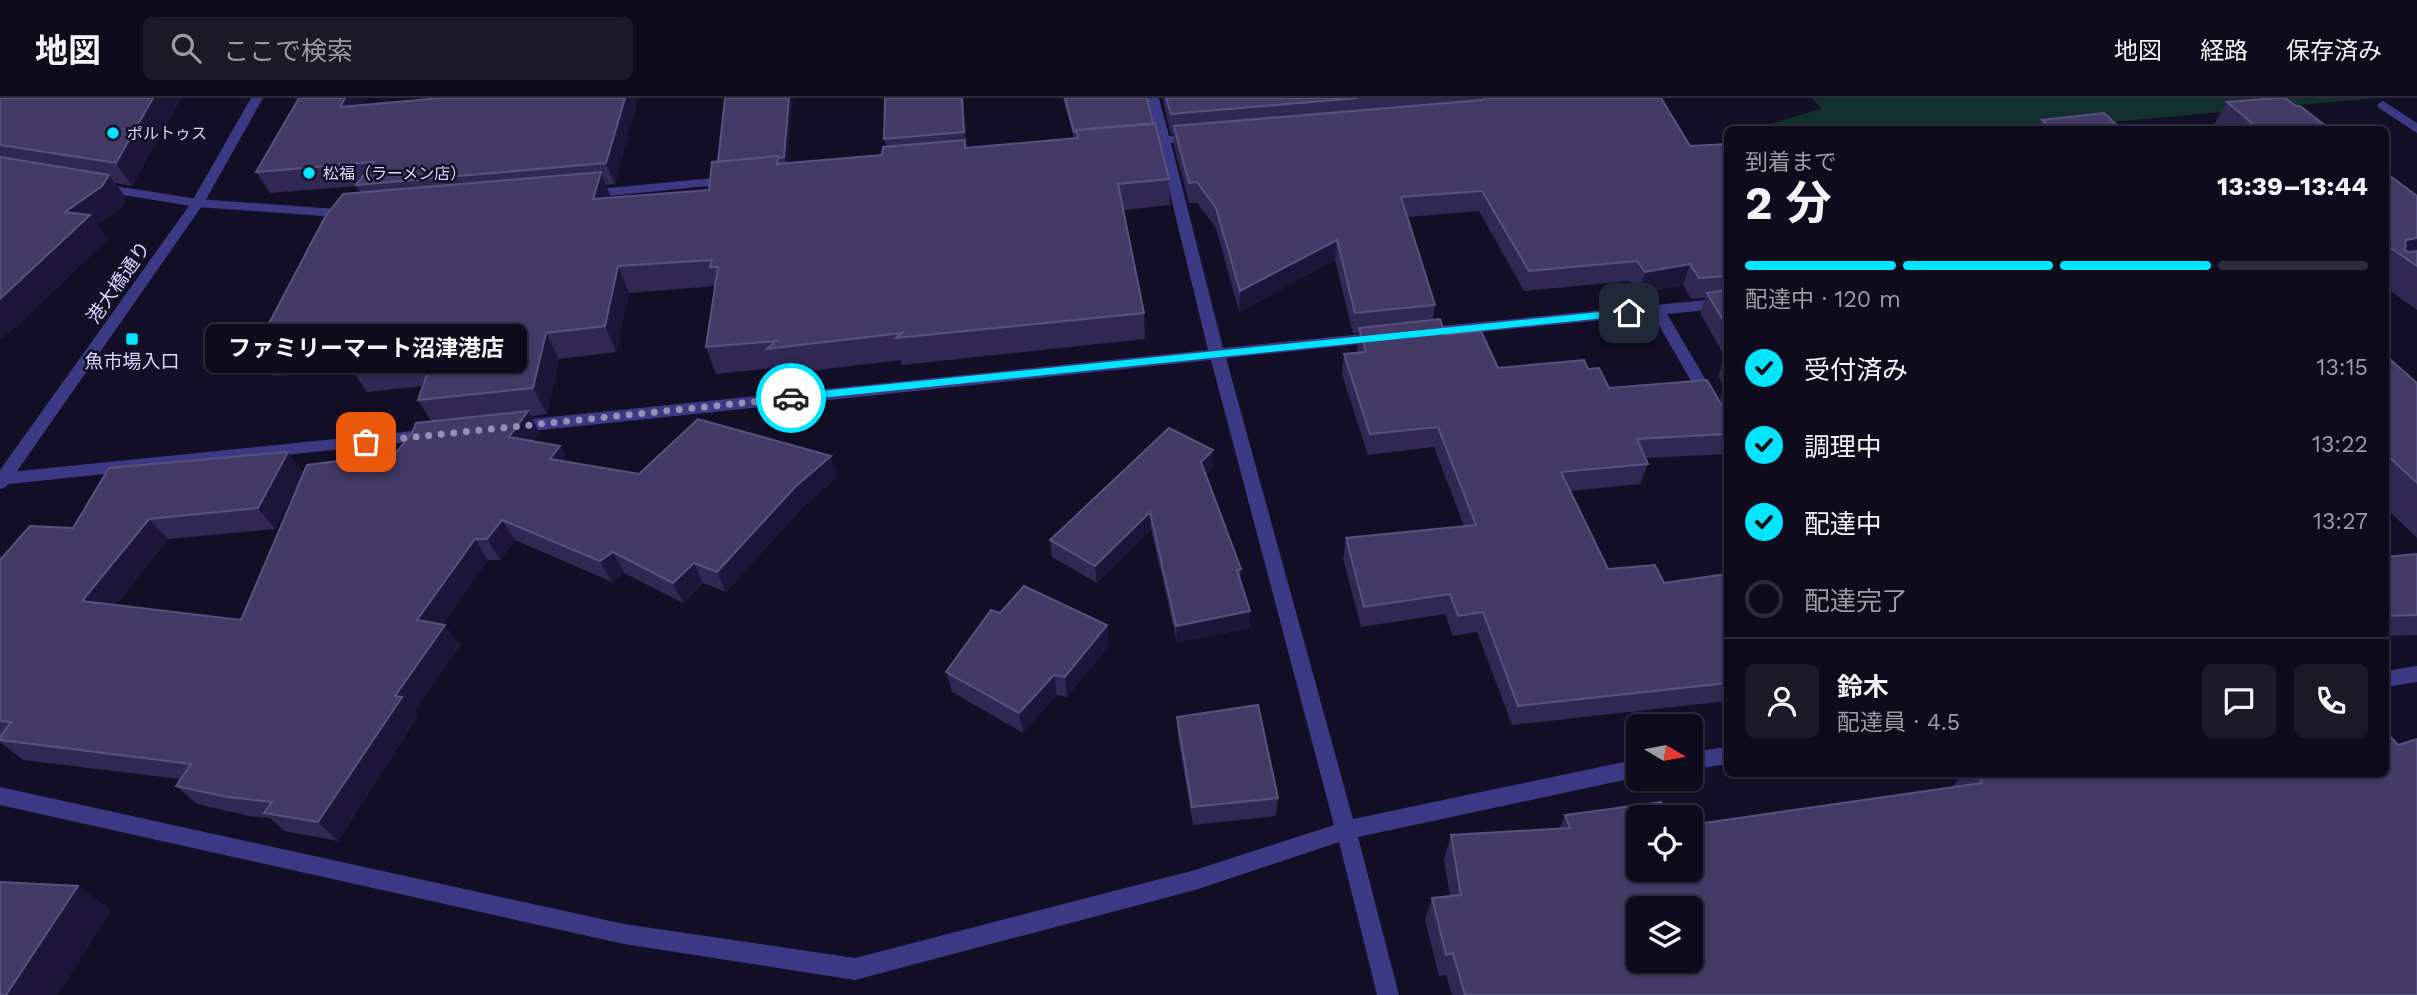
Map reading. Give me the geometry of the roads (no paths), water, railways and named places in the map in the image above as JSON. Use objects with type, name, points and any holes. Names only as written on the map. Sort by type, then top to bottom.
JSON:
[{"type":"street","name":"港大橋通り","points":[[1,481],[197,203],[257,98]]},
{"type":"street","points":[[1153,98],[1217,354],[1388,995]]},
{"type":"street","points":[[2382,105],[2417,129]]},
{"type":"street","points":[[1121,144],[1217,135]]},
{"type":"street","points":[[573,195],[751,179]]},
{"type":"street","points":[[79,184],[197,203],[367,213]]},
{"type":"street","points":[[495,429],[1724,303]]},
{"type":"street","points":[[1657,310],[1724,424]]},
{"type":"street","points":[[1,481],[453,433]]},
{"type":"street","points":[[2389,678],[2417,674]]},
{"type":"street","points":[[1703,759],[1724,756]]},
{"type":"street","points":[[0,796],[624,934],[855,970],[1195,880],[1346,830],[1626,771]]},
{"type":"place","name":"ポルトゥス","points":[[113,133]]},
{"type":"place","name":"松福（ラーメン店）","points":[[309,173]]},
{"type":"place","name":"魚市場入口","points":[[132,339]]},
{"type":"place","name":"ファミリーマート沼津港店","points":[[366,442]]}]
